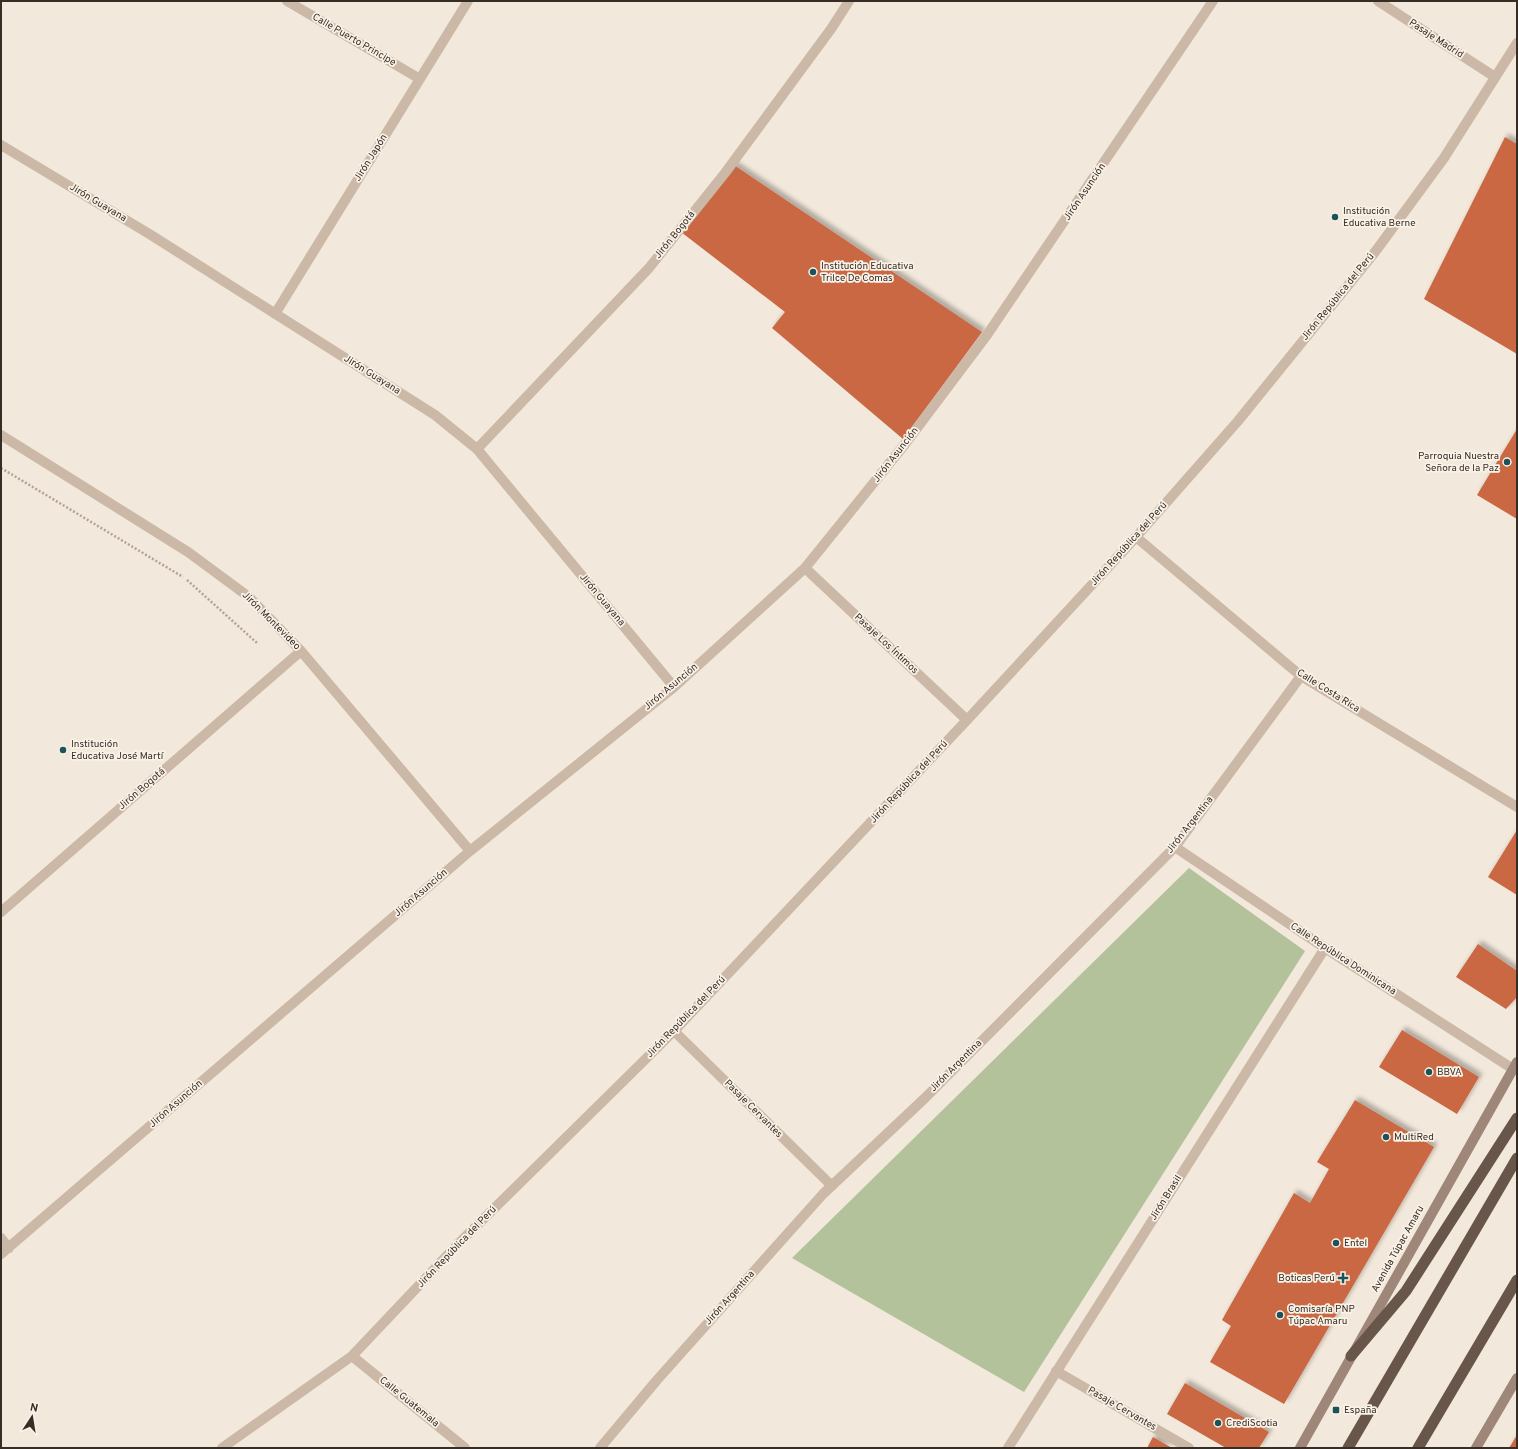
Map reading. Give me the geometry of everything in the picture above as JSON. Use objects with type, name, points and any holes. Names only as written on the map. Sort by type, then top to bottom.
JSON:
[{"type":"highway","points":[[1351,1356],[1406,1291],[1517,1118]]},
{"type":"highway","points":[[1348,1448],[1517,1158]]},
{"type":"highway","points":[[1418,1448],[1517,1280]]},
{"type":"main road","name":"Avenida Túpac Amaru","points":[[1300,1448],[1515,1065]]},
{"type":"main road","points":[[1476,1448],[1517,1378]]},
{"type":"street","name":"Calle Puerto Principe","points":[[288,1],[420,78]]},
{"type":"street","name":"Jirón Japón","points":[[275,314],[468,1]]},
{"type":"street","name":"Jirón Bogotá","points":[[476,449],[649,268],[726,173],[831,29],[849,1]]},
{"type":"street","name":"Jirón Asunción","points":[[5,1251],[470,851],[674,686],[805,568],[905,444],[987,335],[1213,1]]},
{"type":"street","name":"Pasaje Madrid","points":[[1378,1],[1495,77]]},
{"type":"street","name":"Jirón República del Perú","points":[[222,1448],[352,1356],[460,1242],[674,1031],[1136,538],[1238,421],[1375,252],[1444,158],[1517,43]]},
{"type":"street","name":"Jirón Guayana","points":[[1,145],[151,235],[435,414],[476,449],[674,686]]},
{"type":"street","name":"Jirón Montevideo","points":[[1,435],[188,552],[249,597],[301,651],[470,851]]},
{"type":"street","name":"Calle Costa Rica","points":[[1136,538],[1301,676],[1517,807]]},
{"type":"street","name":"Pasaje Los Íntimos","points":[[805,568],[967,720]]},
{"type":"street","name":"Jirón Bogotá","points":[[1,912],[301,651]]},
{"type":"street","name":"Jirón Argentina","points":[[600,1448],[657,1380],[832,1186],[925,1098],[1175,847],[1301,676]]},
{"type":"street","name":"Calle República Dominicana","points":[[1175,847],[1325,948],[1515,1065]]},
{"type":"street","name":"Jirón Brasil","points":[[1008,1448],[1325,948]]},
{"type":"street","name":"Pasaje Cervantes","points":[[674,1031],[832,1186]]},
{"type":"street","points":[[1,1238],[5,1251]]},
{"type":"street","name":"Calle Guatemala","points":[[352,1356],[465,1448]]},
{"type":"street","name":"Pasaje Cervantes","points":[[1056,1371],[1189,1448]]},
{"type":"path","points":[[1,468],[186,579],[257,642]]},
{"type":"green space","points":[[1189,868],[1305,951],[1024,1392],[792,1258]]},
{"type":"building","points":[[1505,137],[1517,144],[1517,354],[1424,299]]},
{"type":"building","name":"Institución Educativa Trilce De Comas","points":[[734,165],[982,332],[903,439],[772,328],[785,312],[681,232]]},
{"type":"building","name":"Parroquia Nuestra Señora de la Paz","points":[[1517,429],[1517,519],[1477,495]]},
{"type":"building","points":[[1517,830],[1517,895],[1488,877]]},
{"type":"building","points":[[1478,944],[1517,971],[1517,997],[1506,1009],[1456,977]]},
{"type":"building","name":"BBVA","points":[[1402,1030],[1479,1077],[1457,1114],[1379,1067]]},
{"type":"building","points":[[1355,1100],[1434,1147],[1284,1404],[1210,1362],[1231,1326],[1222,1320],[1294,1193],[1310,1203],[1329,1169],[1317,1162]]},
{"type":"building","name":"CrediScotia","points":[[1185,1383],[1269,1432],[1259,1448],[1226,1448],[1167,1414]]},
{"type":"building","points":[[1517,1435],[1517,1448],[1509,1448]]},
{"type":"building","points":[[1153,1437],[1172,1448],[1147,1448]]},
{"type":"place","name":"Institución Educativa Berne","points":[[1335,217]]},
{"type":"place","name":"Institución Educativa Trilce De Comas","points":[[813,272]]},
{"type":"place","name":"Parroquia Nuestra Señora de la Paz","points":[[1507,462]]},
{"type":"place","name":"Institución Educativa José Martí","points":[[63,750]]},
{"type":"place","name":"BBVA","points":[[1429,1072]]},
{"type":"place","name":"MultiRed","points":[[1386,1137]]},
{"type":"place","name":"Entel","points":[[1336,1243]]},
{"type":"place","name":"Boticas Perú","points":[[1343,1278]]},
{"type":"place","name":"Comisaría PNP Túpac Amaru","points":[[1280,1315]]},
{"type":"place","name":"España","points":[[1336,1410]]},
{"type":"place","name":"CrediScotia","points":[[1218,1423]]}]
